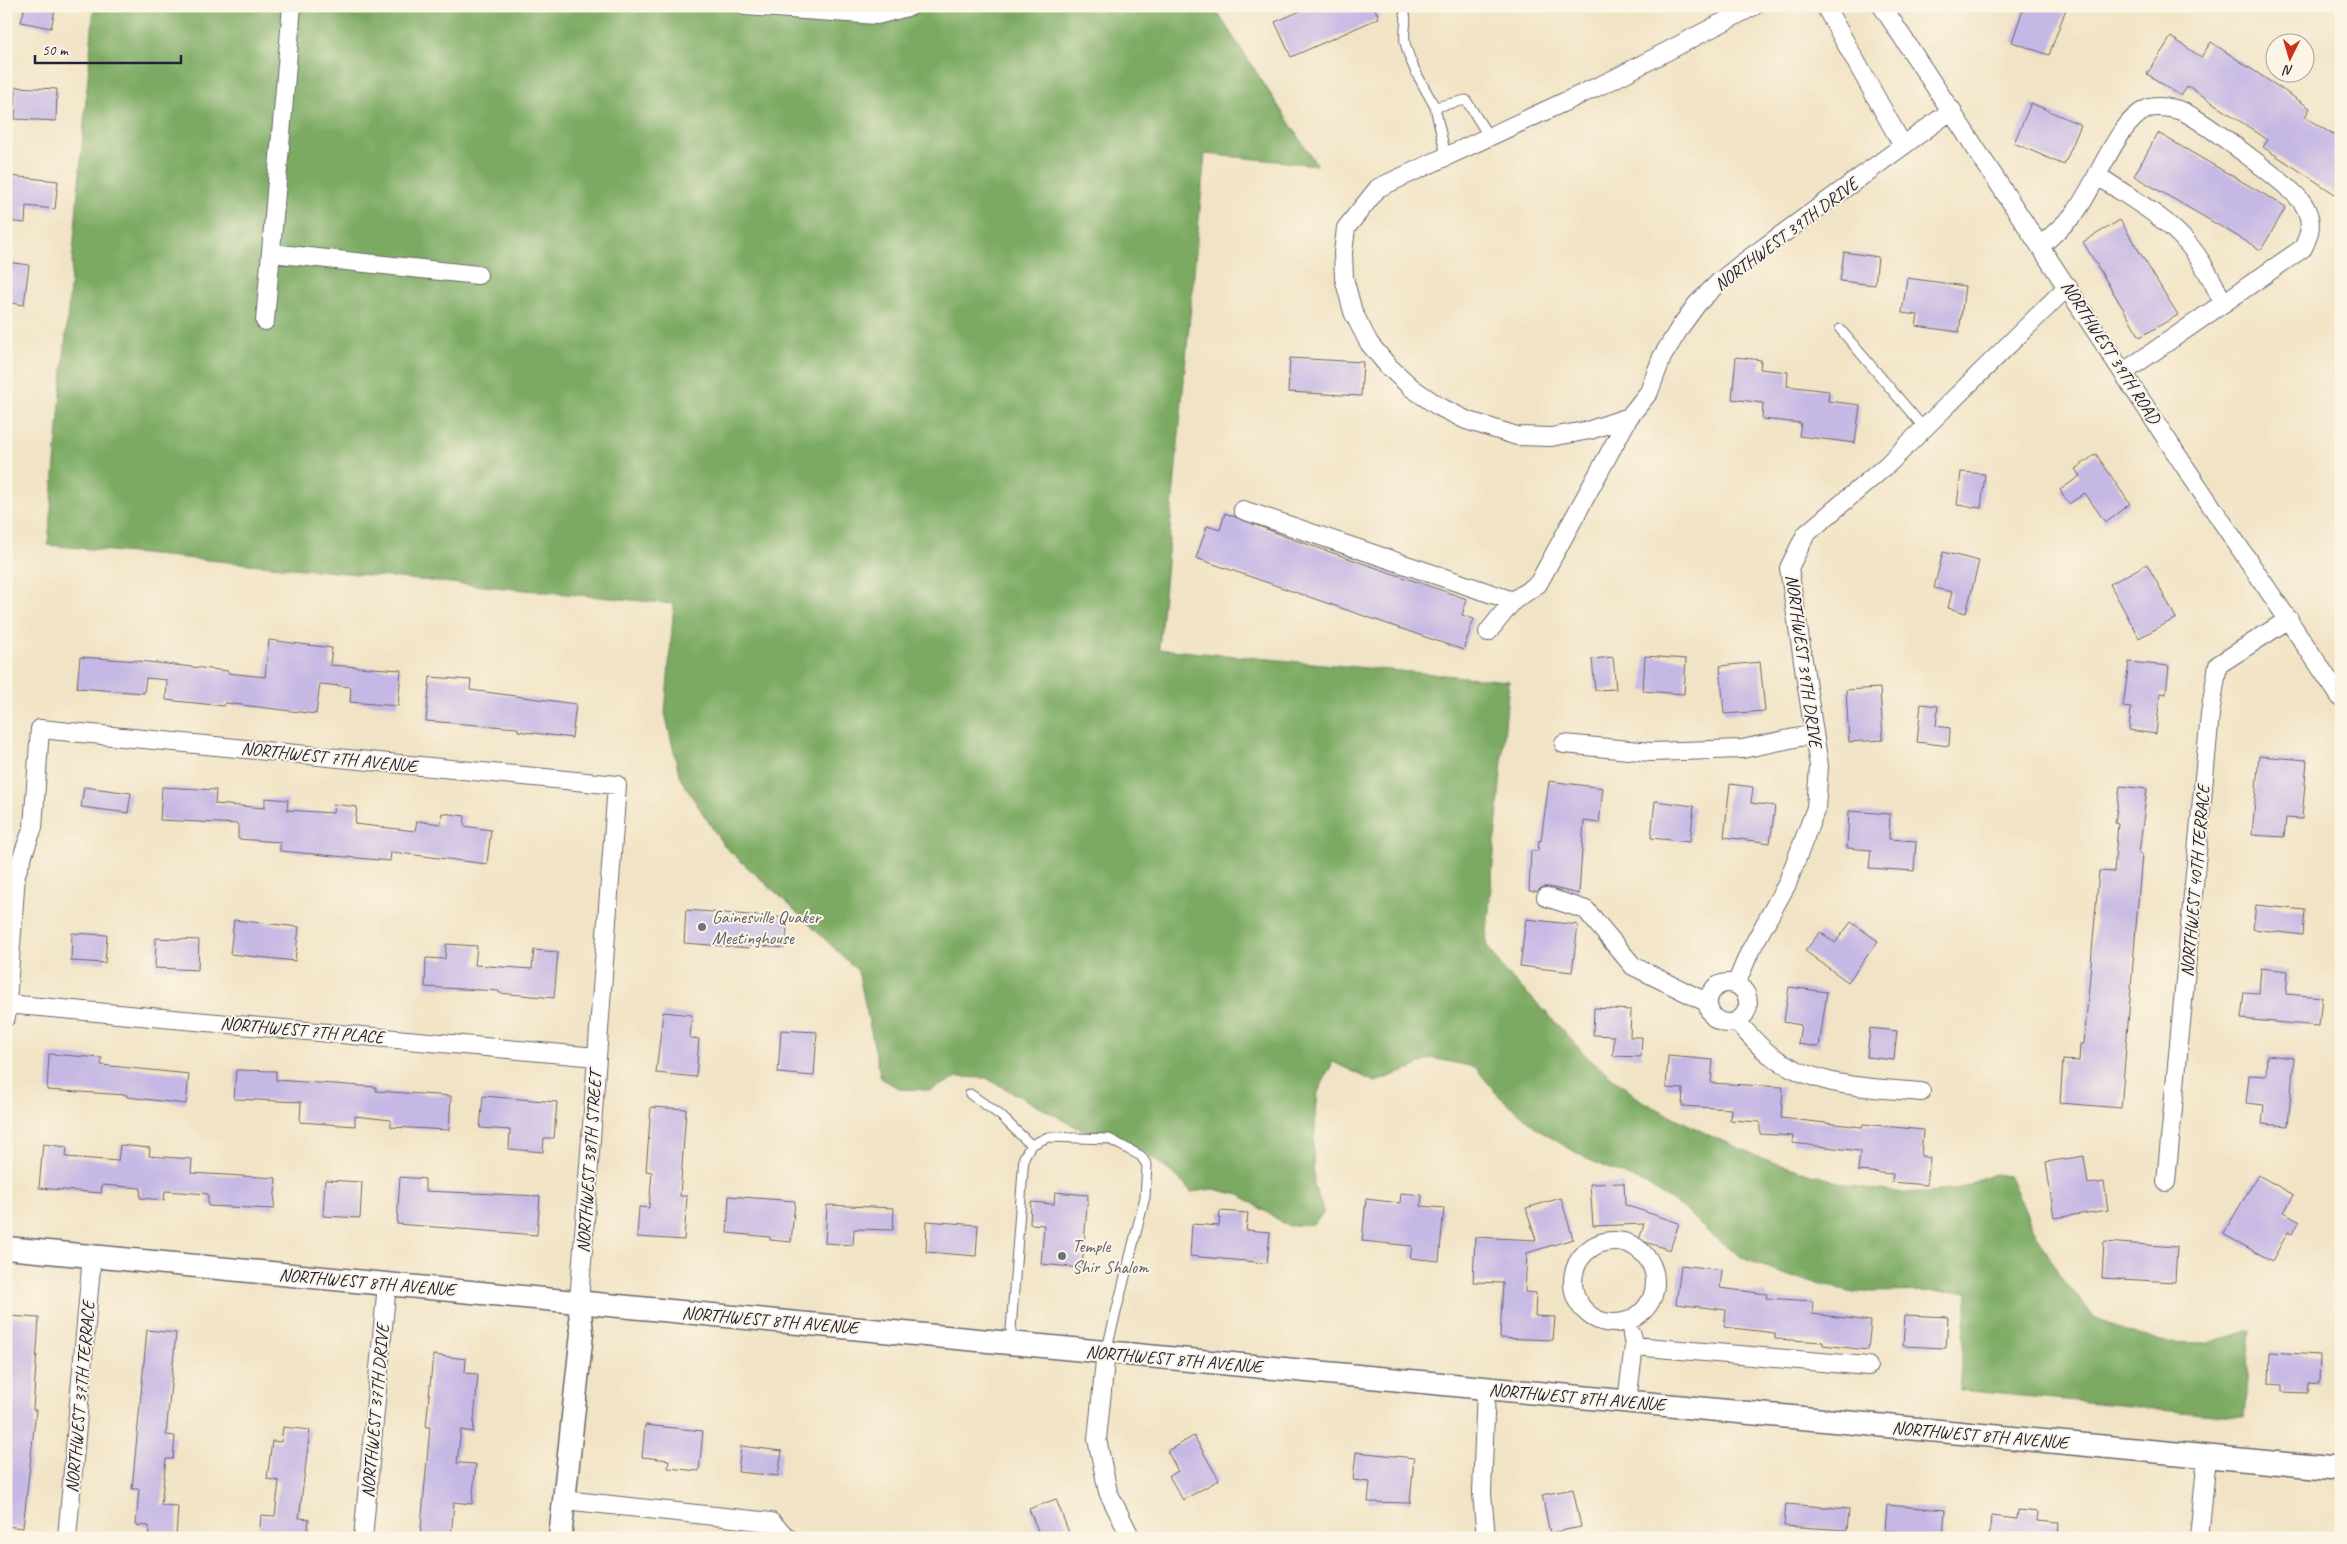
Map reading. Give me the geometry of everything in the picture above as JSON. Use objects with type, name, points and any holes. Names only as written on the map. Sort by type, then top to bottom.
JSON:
[{"type":"street","points":[[265,321],[292,6]]},
{"type":"street","points":[[745,6],[877,15],[910,6]]},
{"type":"street","points":[[1629,417],[1590,430],[1551,437],[1517,436],[1466,420],[1438,406],[1412,388],[1389,367],[1369,343],[1354,312],[1344,278],[1343,253],[1346,228],[1378,188],[1612,80],[1754,6]]},
{"type":"street","points":[[1825,6],[1903,146]]},
{"type":"street","name":"NORTHWEST 39TH ROAD","points":[[1882,6],[2341,698]]},
{"type":"street","points":[[2041,246],[2074,214],[2127,124],[2147,109],[2164,108],[2184,112],[2259,164],[2304,203],[2311,223],[2304,248],[2124,372]]},
{"type":"street","name":"NORTHWEST 39TH DRIVE","points":[[1488,632],[1513,601],[1538,584],[1629,417],[1650,392],[1662,357],[1680,326],[1697,304],[1719,282],[1952,110]]},
{"type":"street","points":[[2097,175],[2158,215],[2189,244],[2223,303]]},
{"type":"street","points":[[270,253],[478,274]]},
{"type":"street","name":"NORTHWEST 39TH DRIVE","points":[[1736,984],[1750,951],[1787,884],[1816,808],[1819,766],[1789,568],[1806,534],[1887,465],[2068,286]]},
{"type":"street","points":[[1243,510],[1513,601]]},
{"type":"street","name":"NORTHWEST 40TH TERRACE","points":[[2166,1182],[2210,714],[2218,665],[2288,619]]},
{"type":"street","name":"NORTHWEST 7TH AVENUE","points":[[7,1011],[16,874],[33,827],[40,729],[617,785]]},
{"type":"street","points":[[1564,744],[1651,752],[1742,749],[1814,734]]},
{"type":"street","name":"NORTHWEST 38TH STREET","points":[[560,1538],[582,1333],[579,1302],[617,785]]},
{"type":"street","points":[[1546,897],[1586,910],[1633,966],[1708,1003]]},
{"type":"street","points":[[1720,984],[1736,984],[1747,995],[1749,1003],[1743,1017],[1736,1021],[1721,1021],[1710,1011],[1708,1003],[1710,995],[1714,988],[1720,984]]},
{"type":"street","name":"NORTHWEST 7TH PLACE","points":[[7,1011],[596,1057]]},
{"type":"street","points":[[1736,1021],[1769,1053],[1802,1074],[1838,1085],[1921,1092]]},
{"type":"street","points":[[1619,1241],[1634,1246],[1642,1251],[1653,1268],[1656,1287],[1653,1297],[1642,1314],[1624,1323],[1606,1322],[1590,1316],[1582,1308],[1573,1287],[1577,1264],[1583,1255],[1602,1242],[1619,1241]]},
{"type":"street","name":"NORTHWEST 8TH AVENUE","points":[[6,1248],[2341,1469]]},
{"type":"street","name":"NORTHWEST 37TH TERRACE","points":[[67,1538],[92,1256]]},
{"type":"street","name":"NORTHWEST 37TH DRIVE","points":[[364,1538],[387,1284]]},
{"type":"street","points":[[1624,1323],[1632,1336],[1634,1346],[1627,1401]]},
{"type":"street","points":[[1634,1346],[1868,1366]]},
{"type":"street","points":[[1106,1352],[1097,1439],[1108,1492],[1131,1538]]},
{"type":"street","points":[[1486,1388],[1482,1493],[1486,1538]]},
{"type":"street","points":[[2199,1538],[2207,1457]]},
{"type":"street","points":[[564,1500],[771,1522],[788,1538]]},
{"type":"lane","points":[[1403,6],[1407,17],[1405,40],[1413,68],[1435,107],[1446,156]]},
{"type":"lane","points":[[1435,107],[1466,100],[1490,137]]},
{"type":"lane","points":[[1840,329],[1924,428]]},
{"type":"lane","points":[[970,1094],[1000,1115],[1032,1145]]},
{"type":"lane","points":[[1010,1343],[1024,1157],[1032,1145],[1048,1137],[1109,1139],[1141,1156],[1146,1164],[1144,1197],[1106,1352]]},
{"type":"green space","points":[[94,6],[1213,6],[1317,165],[1205,154],[1159,649],[1509,681],[1486,944],[1505,972],[1545,1011],[1589,1059],[1642,1101],[1711,1136],[1772,1162],[1852,1186],[1903,1193],[1955,1190],[1994,1174],[2010,1176],[2029,1220],[2060,1276],[2096,1319],[2158,1342],[2208,1343],[2251,1330],[2244,1417],[1959,1390],[1968,1291],[1853,1292],[1788,1276],[1743,1258],[1710,1234],[1683,1208],[1644,1183],[1587,1159],[1540,1131],[1498,1095],[1475,1067],[1432,1058],[1408,1070],[1375,1082],[1333,1062],[1318,1092],[1313,1151],[1314,1186],[1324,1213],[1313,1224],[1288,1226],[1240,1195],[1213,1189],[1191,1192],[1176,1176],[1146,1153],[1080,1129],[986,1078],[958,1077],[931,1090],[900,1089],[881,1078],[858,971],[724,846],[680,778],[665,713],[674,604],[48,545]]},
{"type":"building","points":[[25,6],[56,6],[51,28],[21,22]]},
{"type":"building","points":[[1312,6],[1374,6],[1379,18],[1291,57],[1275,22]]},
{"type":"building","points":[[2024,6],[2067,6],[2049,55],[2012,42]]},
{"type":"building","points":[[2171,37],[2201,57],[2211,42],[2264,77],[2264,82],[2271,82],[2310,108],[2305,117],[2341,140],[2341,198],[2263,147],[2268,140],[2188,86],[2181,96],[2147,74]]},
{"type":"building","points":[[16,87],[57,89],[56,121],[15,119]]},
{"type":"building","points":[[2031,103],[2081,125],[2064,165],[2014,143]]},
{"type":"building","points":[[2158,133],[2286,207],[2261,250],[2134,176]]},
{"type":"building","points":[[10,176],[58,181],[55,209],[26,206],[25,223],[6,221]]},
{"type":"building","points":[[2120,220],[2178,315],[2140,337],[2083,242]]},
{"type":"building","points":[[1844,252],[1878,257],[1875,285],[1840,281]]},
{"type":"building","points":[[6,262],[29,265],[24,305],[6,302]]},
{"type":"building","points":[[1907,278],[1965,286],[1959,332],[1916,326],[1918,315],[1902,313]]},
{"type":"building","points":[[1736,357],[1761,360],[1760,369],[1788,372],[1787,386],[1829,391],[1828,401],[1860,405],[1855,443],[1799,436],[1801,423],[1762,419],[1763,403],[1732,399]]},
{"type":"building","points":[[1290,358],[1363,362],[1361,396],[1288,392]]},
{"type":"building","points":[[2096,454],[2130,504],[2105,522],[2085,493],[2069,504],[2060,490],[2080,476],[2075,469]]},
{"type":"building","points":[[1961,472],[1985,474],[1981,508],[1957,505]]},
{"type":"building","points":[[1225,513],[1292,539],[1467,599],[1462,615],[1474,619],[1463,650],[1196,558],[1207,526],[1220,530]]},
{"type":"building","points":[[1943,552],[1979,561],[1966,613],[1948,608],[1952,592],[1934,588]]},
{"type":"building","points":[[2147,564],[2176,618],[2139,638],[2110,584]]},
{"type":"building","points":[[269,640],[332,648],[330,665],[401,670],[398,706],[350,702],[351,687],[320,684],[316,714],[225,703],[224,706],[166,700],[167,680],[146,678],[144,693],[77,688],[80,657],[139,661],[265,677]]},
{"type":"building","points":[[1645,656],[1686,659],[1684,694],[1643,691]]},
{"type":"building","points":[[1613,657],[1616,689],[1595,690],[1592,659]]},
{"type":"building","points":[[1760,662],[1765,711],[1724,714],[1720,666]]},
{"type":"building","points":[[2129,662],[2169,666],[2166,694],[2160,693],[2156,734],[2129,730],[2131,708],[2123,707]]},
{"type":"building","points":[[430,677],[471,680],[470,690],[576,704],[572,738],[518,731],[518,728],[426,721]]},
{"type":"building","points":[[1880,688],[1883,740],[1849,742],[1846,690]]},
{"type":"building","points":[[1921,704],[1938,706],[1936,726],[1950,728],[1949,746],[1917,742]]},
{"type":"building","points":[[2259,756],[2307,760],[2302,819],[2286,818],[2284,837],[2252,835]]},
{"type":"building","points":[[1549,781],[1603,788],[1599,823],[1584,821],[1579,894],[1549,887],[1543,887],[1537,891],[1529,891],[1531,851],[1538,851],[1539,840],[1541,841]]},
{"type":"building","points":[[1730,784],[1753,787],[1751,803],[1775,806],[1770,843],[1724,837]]},
{"type":"building","points":[[2120,786],[2147,789],[2139,853],[2142,854],[2121,1108],[2060,1103],[2063,1060],[2079,1061],[2080,1044],[2084,1044],[2099,871],[2114,872],[2118,824],[2115,823]]},
{"type":"building","points":[[84,787],[131,793],[128,813],[81,807]]},
{"type":"building","points":[[162,787],[216,790],[215,804],[265,808],[265,798],[288,800],[287,810],[333,813],[334,804],[357,807],[355,824],[415,831],[417,821],[441,824],[442,813],[465,816],[464,826],[491,830],[487,864],[391,852],[390,861],[280,851],[280,842],[238,839],[238,824],[160,820]]},
{"type":"building","points":[[1655,801],[1694,806],[1690,842],[1651,838]]},
{"type":"building","points":[[1849,811],[1890,814],[1889,839],[1916,841],[1914,871],[1869,868],[1871,850],[1847,848]]},
{"type":"building","points":[[2256,905],[2305,910],[2303,935],[2253,929]]},
{"type":"building","points":[[686,910],[788,918],[785,948],[750,945],[749,948],[684,943]]},
{"type":"building","points":[[1526,919],[1578,925],[1572,972],[1520,966]]},
{"type":"building","points":[[234,920],[299,927],[295,961],[230,954]]},
{"type":"building","points":[[1851,922],[1878,941],[1848,982],[1805,951],[1820,932],[1835,943]]},
{"type":"building","points":[[72,933],[107,935],[105,963],[71,961]]},
{"type":"building","points":[[156,938],[199,940],[198,970],[155,968]]},
{"type":"building","points":[[446,944],[477,946],[475,965],[532,969],[534,950],[558,952],[554,998],[499,993],[499,991],[425,987],[426,958],[445,959]]},
{"type":"building","points":[[2261,968],[2288,971],[2286,994],[2322,997],[2319,1026],[2241,1019],[2244,992],[2259,993]]},
{"type":"building","points":[[1789,987],[1827,992],[1819,1047],[1798,1044],[1801,1025],[1784,1022]]},
{"type":"building","points":[[1594,1008],[1631,1010],[1630,1037],[1642,1037],[1641,1057],[1613,1056],[1614,1036],[1593,1035]]},
{"type":"building","points":[[663,1012],[692,1015],[690,1038],[699,1039],[696,1077],[656,1073]]},
{"type":"building","points":[[1870,1028],[1897,1031],[1894,1060],[1867,1057]]},
{"type":"building","points":[[781,1030],[817,1032],[814,1076],[778,1073]]},
{"type":"building","points":[[49,1054],[102,1058],[101,1065],[189,1074],[186,1104],[127,1097],[127,1095],[47,1090]]},
{"type":"building","points":[[2267,1055],[2294,1058],[2288,1126],[2262,1124],[2264,1105],[2246,1103],[2249,1075],[2266,1076]]},
{"type":"building","points":[[1668,1056],[1713,1060],[1711,1083],[1783,1087],[1781,1118],[1862,1127],[1863,1124],[1923,1130],[1921,1156],[1930,1158],[1927,1185],[1892,1182],[1893,1174],[1858,1171],[1860,1151],[1792,1143],[1793,1136],[1760,1134],[1760,1122],[1730,1120],[1731,1109],[1682,1106],[1683,1089],[1666,1088]]},
{"type":"building","points":[[236,1070],[276,1071],[276,1080],[376,1087],[376,1091],[451,1096],[449,1130],[391,1127],[391,1120],[355,1116],[355,1126],[300,1122],[301,1102],[234,1099]]},
{"type":"building","points":[[483,1096],[557,1102],[554,1138],[544,1138],[543,1152],[509,1149],[510,1130],[480,1128]]},
{"type":"building","points":[[651,1107],[686,1109],[680,1196],[687,1196],[684,1240],[637,1237],[639,1207],[649,1208],[652,1172],[646,1171]]},
{"type":"building","points":[[43,1144],[67,1147],[66,1157],[118,1161],[120,1145],[150,1148],[149,1156],[192,1159],[191,1173],[276,1178],[274,1209],[208,1206],[208,1194],[165,1191],[164,1200],[140,1198],[141,1188],[102,1185],[101,1193],[39,1188]]},
{"type":"building","points":[[2084,1156],[2088,1184],[2104,1182],[2108,1210],[2054,1218],[2046,1162]]},
{"type":"building","points":[[2258,1175],[2294,1195],[2284,1212],[2300,1221],[2292,1234],[2288,1232],[2272,1261],[2223,1234]]},
{"type":"building","points":[[400,1177],[425,1179],[425,1191],[540,1196],[537,1235],[397,1224]]},
{"type":"building","points":[[325,1180],[362,1182],[360,1218],[323,1216]]},
{"type":"building","points":[[1624,1183],[1625,1205],[1679,1223],[1670,1250],[1639,1240],[1644,1224],[1593,1226],[1590,1184]]},
{"type":"building","points":[[1055,1192],[1088,1195],[1082,1268],[1041,1264],[1044,1225],[1030,1224],[1031,1202],[1054,1204]]},
{"type":"building","points":[[1401,1193],[1422,1195],[1421,1206],[1444,1208],[1439,1261],[1410,1258],[1412,1246],[1362,1241],[1366,1199],[1400,1203]]},
{"type":"building","points":[[729,1196],[795,1201],[791,1242],[770,1240],[770,1237],[727,1233]]},
{"type":"building","points":[[1561,1198],[1573,1239],[1527,1253],[1525,1292],[1536,1293],[1535,1316],[1555,1317],[1553,1340],[1500,1338],[1503,1283],[1473,1282],[1475,1237],[1536,1240],[1526,1208]]},
{"type":"building","points":[[827,1205],[894,1208],[893,1230],[854,1229],[853,1245],[825,1243]]},
{"type":"building","points":[[1220,1211],[1248,1213],[1246,1230],[1270,1232],[1267,1263],[1190,1256],[1192,1224],[1219,1226]]},
{"type":"building","points":[[927,1221],[978,1225],[976,1256],[926,1252]]},
{"type":"building","points":[[2104,1242],[2177,1247],[2175,1282],[2102,1278]]},
{"type":"building","points":[[1681,1265],[1722,1270],[1720,1288],[1767,1294],[1766,1298],[1813,1301],[1812,1314],[1871,1321],[1868,1350],[1823,1345],[1823,1342],[1775,1339],[1775,1333],[1724,1327],[1726,1310],[1676,1304]]},
{"type":"building","points":[[1905,1315],[1948,1317],[1946,1348],[1903,1346]]},
{"type":"building","points":[[9,1316],[39,1318],[33,1410],[36,1410],[23,1528],[6,1526],[6,1419],[10,1388],[6,1388],[6,1329],[9,1329]]},
{"type":"building","points":[[147,1330],[176,1333],[166,1435],[175,1436],[173,1459],[166,1459],[161,1505],[178,1506],[176,1538],[148,1538],[149,1526],[136,1525],[139,1489],[132,1489]]},
{"type":"building","points":[[2270,1352],[2320,1355],[2319,1384],[2309,1383],[2308,1393],[2282,1392],[2282,1385],[2269,1384]]},
{"type":"building","points":[[433,1355],[466,1359],[465,1373],[478,1374],[473,1432],[461,1430],[457,1463],[476,1464],[472,1504],[454,1502],[451,1538],[420,1538],[430,1427],[426,1427]]},
{"type":"building","points":[[645,1425],[703,1431],[699,1471],[668,1468],[669,1460],[642,1457]]},
{"type":"building","points":[[283,1427],[310,1430],[299,1518],[309,1519],[307,1538],[259,1538],[261,1515],[275,1516],[279,1481],[267,1479],[272,1441],[281,1442]]},
{"type":"building","points":[[1194,1436],[1219,1480],[1183,1500],[1169,1476],[1178,1471],[1167,1451]]},
{"type":"building","points":[[741,1446],[782,1451],[778,1476],[738,1472]]},
{"type":"building","points":[[1356,1452],[1414,1458],[1410,1503],[1368,1502],[1370,1482],[1353,1480]]},
{"type":"building","points":[[1573,1489],[1581,1527],[1550,1533],[1542,1495]]},
{"type":"building","points":[[1056,1499],[1071,1538],[1041,1538],[1029,1509]]},
{"type":"building","points":[[1786,1504],[1849,1509],[1847,1530],[1784,1526]]},
{"type":"building","points":[[1887,1505],[1945,1510],[1943,1538],[1895,1538],[1896,1531],[1885,1531]]},
{"type":"building","points":[[2018,1510],[2038,1512],[2037,1521],[2059,1523],[2058,1538],[1989,1538],[1991,1516],[2017,1519]]},
{"type":"place","name":"Gainesville Quaker Meetinghouse","points":[[702,927]]},
{"type":"place","name":"Temple Shir Shalom","points":[[1062,1256]]}]
